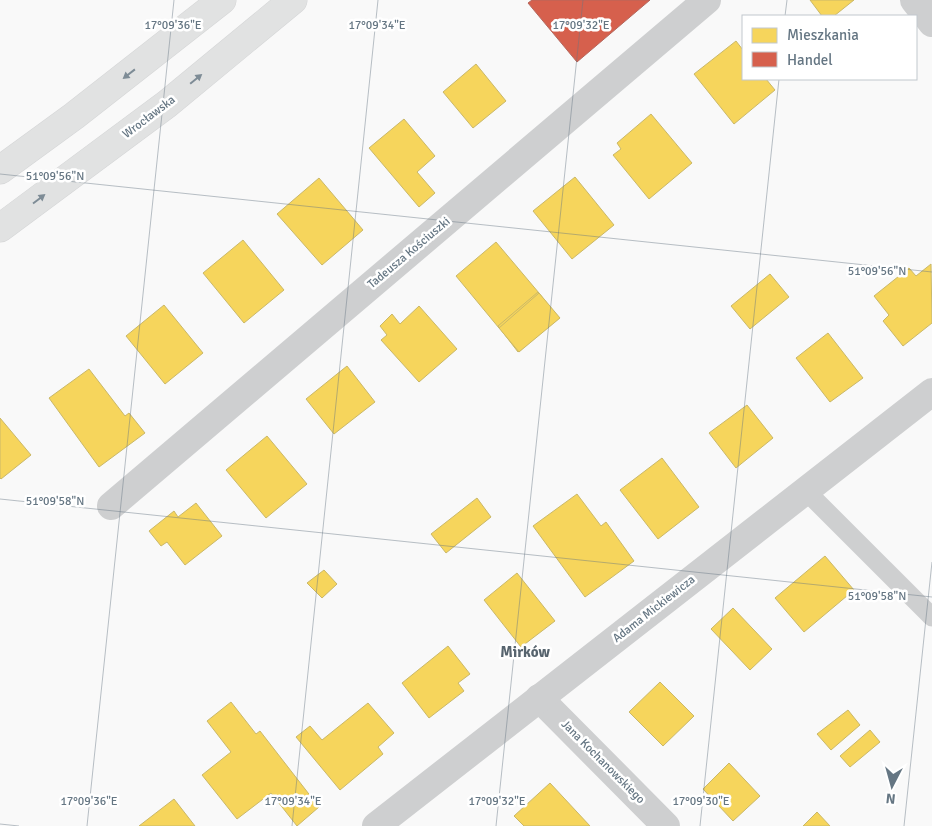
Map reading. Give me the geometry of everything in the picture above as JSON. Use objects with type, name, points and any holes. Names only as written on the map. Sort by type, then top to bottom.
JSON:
[{"type":"main road","points":[[0,170],[74,116],[222,0]]},
{"type":"main road","name":"Wrocławska","points":[[0,228],[166,104],[293,0]]},
{"type":"street","name":"Tadeusza Kościuszki","points":[[111,506],[707,0]]},
{"type":"street","points":[[914,0],[932,23]]},
{"type":"street","name":"Adama Mickiewicza","points":[[376,826],[932,392]]},
{"type":"street","name":"Jana Kochanowskiego","points":[[539,698],[666,826]]},
{"type":"lane","points":[[806,491],[932,617]]},
{"type":"building: Mieszkania","points":[[810,0],[854,0],[835,15],[821,15]]},
{"type":"building: Mieszkania","points":[[736,41],[742,49],[742,80],[767,80],[775,90],[734,124],[694,74]]},
{"type":"building: Mieszkania","points":[[476,64],[506,101],[473,128],[443,92]]},
{"type":"building: Mieszkania","points":[[651,114],[692,163],[649,199],[613,155],[621,149],[617,143]]},
{"type":"building: Mieszkania","points":[[404,119],[435,156],[417,172],[435,193],[419,207],[369,148]]},
{"type":"building: Mieszkania","points":[[575,177],[614,225],[572,259],[533,211]]},
{"type":"building: Mieszkania","points":[[319,178],[363,230],[322,265],[277,214]]},
{"type":"building: Mieszkania","points":[[243,240],[284,290],[244,323],[203,273]]},
{"type":"building: Mieszkania","points":[[496,242],[539,293],[499,328],[456,276]]},
{"type":"building: Mieszkania","points":[[931,264],[932,323],[903,346],[883,321],[889,315],[874,296],[909,268],[916,276]]},
{"type":"building: Mieszkania","points":[[770,274],[789,297],[750,329],[731,306]]},
{"type":"building: Mieszkania","points":[[538,292],[559,318],[518,352],[498,326]]},
{"type":"building: Mieszkania","points":[[539,293],[560,318],[519,352],[499,328]]},
{"type":"building: Mieszkania","points":[[164,305],[203,353],[165,384],[126,336]]},
{"type":"building: Mieszkania","points":[[419,306],[457,349],[419,382],[381,340],[387,335],[380,326],[392,314],[400,324]]},
{"type":"building: Mieszkania","points":[[828,333],[863,378],[830,402],[796,358]]},
{"type":"building: Mieszkania","points":[[347,366],[375,402],[334,434],[306,399]]},
{"type":"building: Mieszkania","points":[[89,369],[125,416],[129,413],[145,433],[99,467],[49,398]]},
{"type":"building: Mieszkania","points":[[747,405],[773,438],[736,468],[709,433]]},
{"type":"building: Mieszkania","points":[[0,418],[31,455],[1,479],[0,478]]},
{"type":"building: Mieszkania","points":[[267,436],[307,484],[266,518],[226,470]]},
{"type":"building: Mieszkania","points":[[662,458],[699,507],[658,539],[620,490]]},
{"type":"building: Mieszkania","points":[[577,494],[601,526],[606,522],[634,561],[585,597],[533,526]]},
{"type":"building: Mieszkania","points":[[477,498],[491,517],[446,553],[431,534]]},
{"type":"building: Mieszkania","points":[[196,503],[222,536],[185,565],[167,542],[161,546],[149,531],[174,511],[178,517]]},
{"type":"building: Mieszkania","points":[[825,556],[854,590],[804,632],[775,598]]},
{"type":"building: Mieszkania","points":[[324,570],[337,584],[322,598],[307,583]]},
{"type":"building: Mieszkania","points":[[517,573],[555,621],[521,647],[484,600]]},
{"type":"building: Mieszkania","points":[[733,608],[772,649],[750,670],[711,629]]},
{"type":"building: Mieszkania","points":[[448,646],[470,674],[458,683],[464,691],[429,718],[402,683]]},
{"type":"building: Mieszkania","points":[[660,682],[694,716],[663,746],[629,712]]},
{"type":"building: Mieszkania","points":[[231,702],[256,734],[260,731],[319,807],[297,826],[271,793],[237,819],[202,775],[231,752],[207,721]]},
{"type":"building: Mieszkania","points":[[368,703],[394,733],[378,747],[383,754],[340,790],[296,737],[310,726],[322,740]]},
{"type":"building: Mieszkania","points":[[848,710],[860,725],[831,750],[817,734]]},
{"type":"building: Mieszkania","points":[[870,730],[880,742],[850,767],[840,756]]},
{"type":"building: Mieszkania","points":[[729,763],[760,796],[733,821],[703,789]]},
{"type":"building: Mieszkania","points":[[550,783],[590,826],[524,826],[514,816]]},
{"type":"building: Mieszkania","points":[[174,799],[195,826],[139,826]]},
{"type":"building: Mieszkania","points":[[817,812],[830,826],[803,826]]},
{"type":"building: Handel","points":[[532,0],[650,0],[577,62],[528,3]]},
{"type":"district","name":"Mirków","points":[[525,652]]}]
